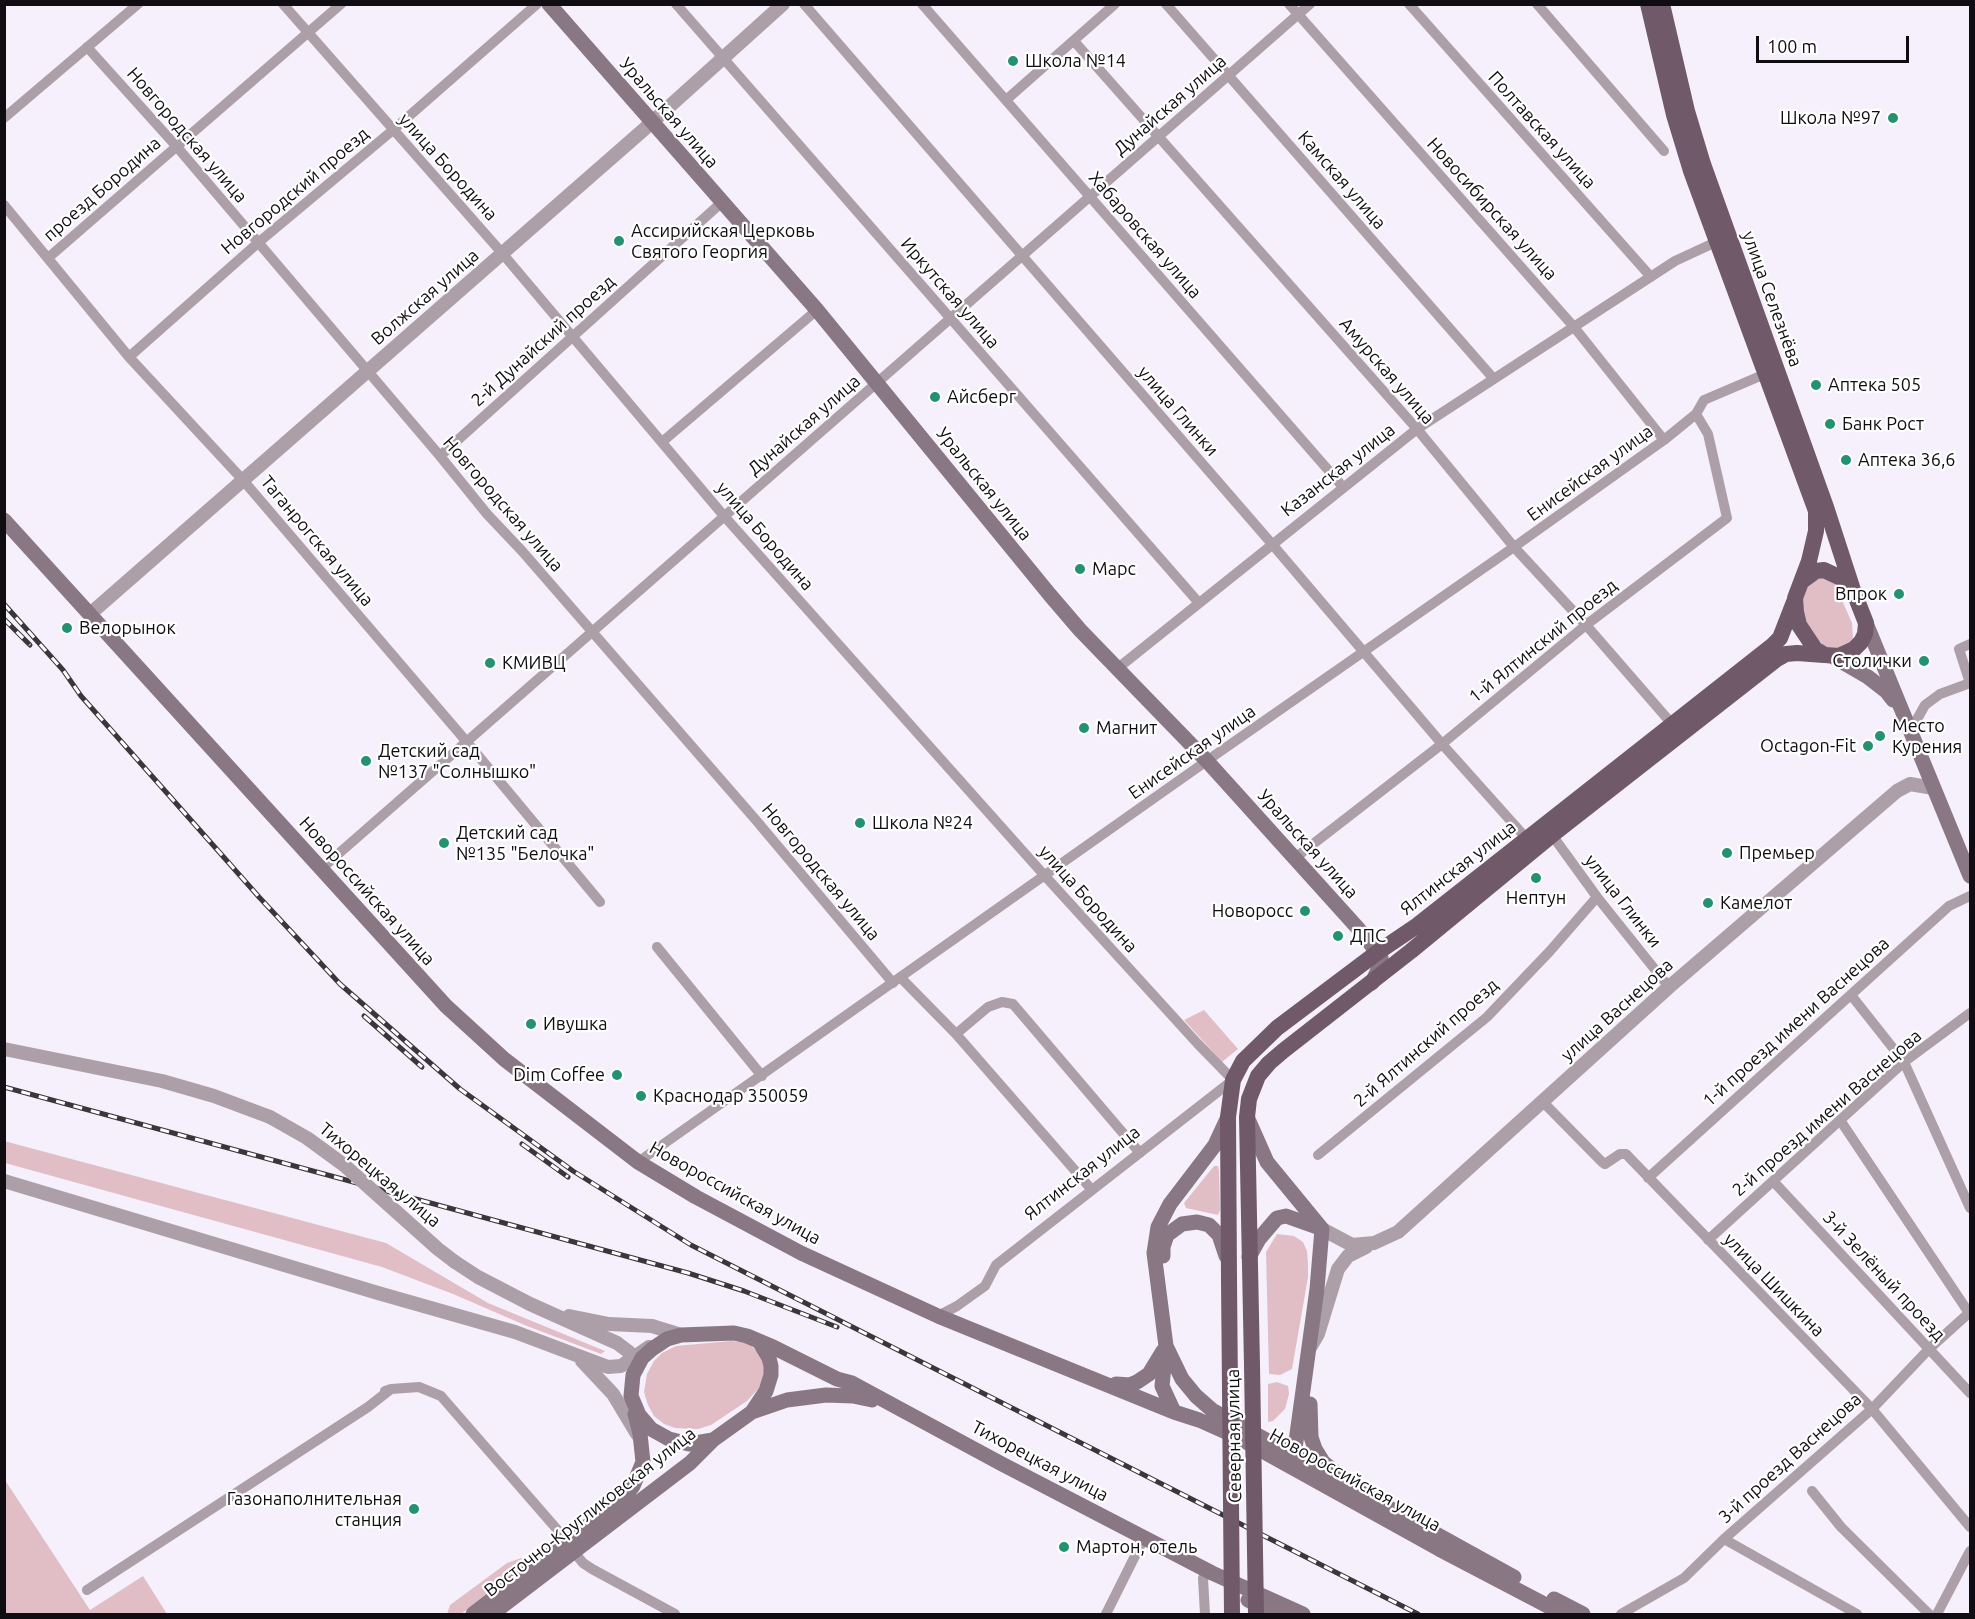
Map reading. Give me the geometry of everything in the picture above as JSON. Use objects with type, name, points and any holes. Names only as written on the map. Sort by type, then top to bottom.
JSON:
[{"type":"main road","name":"Уральская улица","points":[[549,4],[817,310],[1050,595],[1208,761],[1378,952]]},
{"type":"main road","name":"улица Селезнёва","points":[[1651,7],[1674,115],[1690,171],[1816,511],[1816,531],[1802,580]]},
{"type":"main road","name":"улица Селезнёва","points":[[1651,7],[1703,164],[1856,597]]},
{"type":"main road","name":"Новороссийская улица","points":[[4,520],[446,1006],[504,1059],[638,1162],[696,1197],[801,1253],[938,1316],[1174,1412],[1199,1420],[1349,1486],[1583,1614]]},
{"type":"main road","points":[[1902,712],[1886,691],[1868,677],[1815,649],[1799,625],[1796,612],[1796,598],[1802,580],[1816,571],[1824,570],[1843,579],[1856,597],[1971,876]]},
{"type":"main road","name":"Ялтинская улица","points":[[1233,1080],[1243,1060],[1277,1028],[1415,927],[1773,645],[1780,638],[1796,598]]},
{"type":"main road","points":[[1829,656],[1839,656],[1854,649],[1865,634],[1866,623]]},
{"type":"main road","name":"Ялтинская улица","points":[[1258,1076],[1283,1052],[1552,835],[1777,659],[1786,654],[1797,653],[1829,656]]},
{"type":"main road","points":[[1372,982],[1380,965],[1381,958],[1378,952]]},
{"type":"main road","name":"Северная улица","points":[[1256,1614],[1247,1117],[1249,1099],[1258,1076]]},
{"type":"main road","name":"Северная улица","points":[[1232,1614],[1228,1118],[1233,1080]]},
{"type":"main road","points":[[1247,1117],[1267,1162],[1322,1229],[1317,1289],[1294,1461]]},
{"type":"main road","name":"Северная улица","points":[[1174,1412],[1162,1386],[1166,1346],[1154,1253],[1158,1227],[1170,1204],[1215,1145],[1228,1118]]},
{"type":"main road","points":[[1249,1257],[1259,1239],[1277,1218],[1286,1216],[1322,1229]]},
{"type":"main road","points":[[1163,1313],[1163,1247],[1167,1235],[1182,1224],[1197,1222],[1209,1225],[1219,1235],[1228,1265]]},
{"type":"main road","points":[[734,1333],[760,1342],[769,1358],[771,1375],[766,1391],[752,1412],[712,1440],[685,1443],[669,1439],[644,1422],[631,1396],[632,1367],[652,1349],[674,1337],[734,1333]]},
{"type":"main road","name":"Тихорецкая улица","points":[[760,1342],[837,1379],[852,1383],[1193,1563],[1303,1614]]},
{"type":"main road","points":[[1104,1383],[1130,1385],[1137,1382],[1149,1374],[1166,1346]]},
{"type":"main road","name":"Северная улица","points":[[1166,1346],[1182,1379],[1196,1396],[1212,1410],[1248,1431]]},
{"type":"main road","points":[[1305,1380],[1310,1401],[1311,1437],[1315,1449],[1323,1462],[1349,1486]]},
{"type":"main road","name":"Тихорецкая улица","points":[[752,1412],[798,1398],[826,1395],[867,1398],[996,1469],[1275,1614]]},
{"type":"main road","name":"Восточно-Кругликовская улица","points":[[492,1614],[571,1547],[633,1486],[640,1474],[643,1462],[631,1396]]},
{"type":"main road","name":"Новороссийская улица","points":[[1248,1431],[1439,1549],[1563,1614]]},
{"type":"main road","name":"Восточно-Кругликовская улица","points":[[473,1614],[690,1463],[712,1440]]},
{"type":"street","points":[[4,118],[138,4]]},
{"type":"street","name":"улица Бородина","points":[[283,4],[502,253],[724,516],[1045,876],[1233,1080]]},
{"type":"street","name":"проезд Бородина","points":[[48,258],[341,4]]},
{"type":"street","name":"Новгородский проезд","points":[[129,357],[259,242],[393,130],[537,4]]},
{"type":"street","name":"Иркутская улица","points":[[676,4],[1198,603]]},
{"type":"street","name":"Волжская улица","points":[[90,614],[368,372],[783,4]]},
{"type":"street","name":"улица Глинки","points":[[804,4],[1272,544],[1442,744],[1527,839]]},
{"type":"street","name":"Хабаровская улица","points":[[922,4],[1343,487]]},
{"type":"street","points":[[1006,100],[1115,4]]},
{"type":"street","name":"Камская улица","points":[[1166,4],[1493,378]]},
{"type":"street","name":"Новосибирская улица","points":[[1288,4],[1574,327],[1664,440]]},
{"type":"street","name":"Дунайская улица","points":[[321,870],[1310,4]]},
{"type":"street","name":"Полтавская улица","points":[[1409,4],[1651,277]]},
{"type":"street","points":[[1537,4],[1664,151]]},
{"type":"street","name":"Амурская улица","points":[[1074,41],[1417,429],[1514,547],[1672,724]]},
{"type":"street","name":"Новгородская улица","points":[[87,47],[259,242],[487,514],[522,551],[755,819],[897,980],[956,1034],[1092,1190]]},
{"type":"street","name":"2-й Дунайский проезд","points":[[440,456],[721,202]]},
{"type":"street","name":"Таганрогская улица","points":[[4,205],[129,357],[243,479],[600,902]]},
{"type":"street","name":"Казанская улица","points":[[1118,668],[1417,429],[1675,261],[1716,242]]},
{"type":"street","points":[[662,442],[817,310]]},
{"type":"street","name":"Енисейская улица","points":[[638,1162],[1664,440],[1696,414],[1704,400],[1765,374]]},
{"type":"street","name":"1-й Ялтинский проезд","points":[[1295,858],[1442,744],[1586,625],[1726,518],[1708,434],[1696,414]]},
{"type":"street","points":[[1910,732],[1925,705],[1940,694],[1970,683],[1959,650],[1971,644]]},
{"type":"street","name":"улица Васнецова","points":[[1309,1349],[1318,1334],[1338,1269],[1348,1256],[1398,1232],[1669,987],[1897,791],[1910,784],[1933,788]]},
{"type":"street","name":"улица Глинки","points":[[1552,835],[1597,897],[1669,987]]},
{"type":"street","name":"1-й проезд имени Васнецова","points":[[1648,1178],[1949,906],[1971,896]]},
{"type":"street","name":"2-й Ялтинский проезд","points":[[1318,1155],[1487,1017],[1550,951],[1597,897]]},
{"type":"street","points":[[657,947],[762,1076]]},
{"type":"street","points":[[1851,995],[1904,1062],[1971,1208]]},
{"type":"street","points":[[956,1034],[988,1007],[1002,1002],[1013,1004],[1140,1153]]},
{"type":"street","name":"2-й проезд имени Васнецова","points":[[1708,1240],[1904,1062],[1971,1013]]},
{"type":"street","name":"Тихорецкая улица","points":[[4,1049],[162,1081],[214,1096],[270,1117],[307,1138],[344,1165],[455,1262],[546,1311],[617,1343],[628,1353],[632,1367]]},
{"type":"street","name":"Ялтинская улица","points":[[938,1316],[985,1286],[996,1265],[1233,1080]]},
{"type":"street","name":"улица Шишкина","points":[[1542,1101],[1605,1164],[1620,1154],[1626,1154],[1872,1409],[1971,1527]]},
{"type":"street","points":[[1840,1120],[1970,1312]]},
{"type":"street","points":[[4,1181],[515,1332],[608,1367],[632,1367]]},
{"type":"street","name":"3-й Зелёный проезд","points":[[1773,1181],[1971,1393]]},
{"type":"street","points":[[1322,1229],[1353,1245],[1374,1243]]},
{"type":"street","name":"Тихорецкая улица","points":[[546,1311],[609,1324],[652,1326],[674,1337]]},
{"type":"street","name":"3-й проезд Васнецова","points":[[1620,1614],[1684,1578],[1724,1539],[1872,1409],[1929,1349],[1970,1312]]},
{"type":"street","points":[[570,1353],[631,1396]]},
{"type":"street","points":[[583,1362],[613,1394],[641,1443]]},
{"type":"street","points":[[363,1401],[391,1389],[419,1387],[441,1396],[583,1563],[675,1614]]},
{"type":"street","points":[[87,1590],[368,1407],[391,1389]]},
{"type":"street","points":[[1812,1491],[1841,1527],[1929,1614]]},
{"type":"street","points":[[1724,1539],[1857,1614]]},
{"type":"street","points":[[1106,1614],[1141,1544]]},
{"type":"street","points":[[1937,1614],[1971,1551]]},
{"type":"street","points":[[1203,1578],[1205,1614]]},
{"type":"shaded area","points":[[1822,577],[1834,582],[1852,623],[1853,638],[1842,650],[1827,649],[1809,631],[1802,611],[1806,586]]},
{"type":"shaded area","points":[[1204,1010],[1238,1049],[1222,1062],[1184,1020]]},
{"type":"shaded area","points":[[4,1141],[386,1243],[488,1303],[605,1351],[601,1354],[382,1267],[5,1163]]},
{"type":"shaded area","points":[[1214,1166],[1218,1166],[1219,1171],[1220,1210],[1218,1215],[1186,1208],[1184,1203]]},
{"type":"shaded area","points":[[1277,1234],[1294,1236],[1303,1242],[1307,1251],[1308,1265],[1308,1277],[1292,1369],[1280,1375],[1269,1374],[1266,1252]]},
{"type":"shaded area","points":[[731,1341],[749,1343],[763,1358],[765,1374],[760,1387],[747,1401],[711,1425],[698,1429],[675,1428],[664,1424],[654,1416],[644,1392],[647,1374],[654,1361],[662,1353],[676,1346]]},
{"type":"shaded area","points":[[1277,1382],[1288,1386],[1289,1394],[1285,1409],[1273,1421],[1268,1422],[1268,1384]]},
{"type":"shaded area","points":[[5,1480],[90,1610],[143,1576],[167,1614],[5,1614]]},
{"type":"shaded area","points":[[527,1557],[530,1563],[461,1614],[447,1614],[450,1605],[507,1563]]},
{"type":"railway","points":[[4,604],[63,670],[81,696],[259,897],[340,984],[460,1089],[573,1171],[691,1245],[1418,1614]]},
{"type":"railway","points":[[4,619],[30,645]]},
{"type":"railway","points":[[364,1016],[422,1067]]},
{"type":"railway","points":[[4,1087],[688,1273],[744,1291],[837,1327]]},
{"type":"railway","points":[[522,1144],[568,1177]]},
{"type":"place","name":"Школа №14","points":[[1013,61]]},
{"type":"place","name":"Школа №97","points":[[1893,118]]},
{"type":"place","name":"Ассирийская Церковь Святого Георгия","points":[[619,241]]},
{"type":"place","name":"Аптека 505","points":[[1816,385]]},
{"type":"place","name":"Айсберг","points":[[935,397]]},
{"type":"place","name":"Банк Рост","points":[[1830,424]]},
{"type":"place","name":"Аптека 36,6","points":[[1846,460]]},
{"type":"place","name":"Марс","points":[[1080,569]]},
{"type":"place","name":"Впрок","points":[[1899,594]]},
{"type":"place","name":"Велорынок","points":[[67,628]]},
{"type":"place","name":"Столички","points":[[1924,661]]},
{"type":"place","name":"КМИВЦ","points":[[490,663]]},
{"type":"place","name":"Магнит","points":[[1084,728]]},
{"type":"place","name":"Место Курения","points":[[1880,736]]},
{"type":"place","name":"Octagon-Fit","points":[[1868,746]]},
{"type":"place","name":"Детский сад №137 \"Солнышко\"","points":[[366,761]]},
{"type":"place","name":"Школа №24","points":[[860,823]]},
{"type":"place","name":"Детский сад №135 \"Белочка\"","points":[[444,843]]},
{"type":"place","name":"Премьер","points":[[1727,853]]},
{"type":"place","name":"Нептун","points":[[1536,878]]},
{"type":"place","name":"Камелот","points":[[1708,903]]},
{"type":"place","name":"Новоросс","points":[[1305,911]]},
{"type":"place","name":"ДПС","points":[[1338,936]]},
{"type":"place","name":"Ивушка","points":[[531,1024]]},
{"type":"place","name":"Dim Coffee","points":[[617,1075]]},
{"type":"place","name":"Краснодар 350059","points":[[641,1096]]},
{"type":"place","name":"Газонаполнительная станция","points":[[414,1509]]},
{"type":"place","name":"Мартон, отель","points":[[1064,1547]]}]
